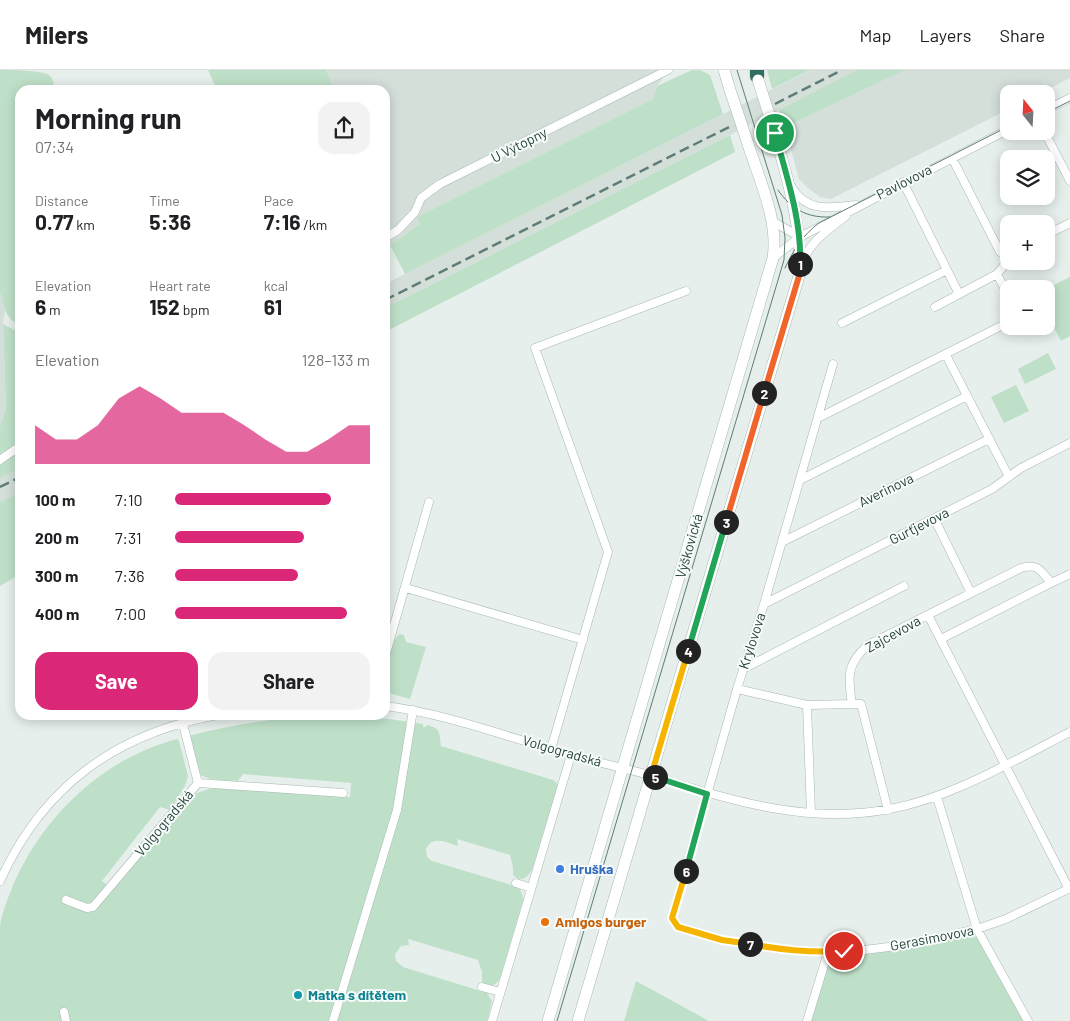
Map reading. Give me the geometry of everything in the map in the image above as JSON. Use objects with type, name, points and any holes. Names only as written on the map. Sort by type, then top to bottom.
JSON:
[{"type":"street","name":"U Výtopny","points":[[390,235],[398,230],[414,212],[421,198],[440,184],[668,70]]},
{"type":"street","name":"Výškovická","points":[[548,1021],[774,258],[775,240],[772,221],[724,70]]},
{"type":"street","name":"Výškovická","points":[[578,1021],[799,276],[800,237],[775,133],[757,74]]},
{"type":"street","points":[[1055,106],[1070,98]]},
{"type":"street","name":"Pavlovova","points":[[774,258],[800,237],[903,182],[1000,134]]},
{"type":"street","points":[[1049,140],[1070,181]]},
{"type":"street","points":[[952,158],[1000,252]]},
{"type":"street","points":[[787,179],[794,192],[807,202],[818,207],[828,208],[861,204]]},
{"type":"street","points":[[903,182],[959,294]]},
{"type":"street","points":[[799,276],[804,258],[812,245],[819,237],[861,204]]},
{"type":"street","points":[[772,221],[800,237]]},
{"type":"street","points":[[1055,230],[1070,223]]},
{"type":"street","points":[[842,323],[947,270]]},
{"type":"street","points":[[935,307],[998,274],[1001,270]]},
{"type":"street","points":[[998,274],[1001,280]]},
{"type":"street","points":[[551,749],[608,552],[535,348],[686,291]]},
{"type":"street","points":[[818,418],[1000,327]]},
{"type":"street","points":[[946,355],[1009,477]]},
{"type":"street","name":"Krylovova","points":[[672,918],[737,688],[764,604],[833,364]]},
{"type":"street","points":[[800,480],[967,396]]},
{"type":"street","name":"Averinova","points":[[782,542],[989,439]]},
{"type":"street","name":"Gurťjevova","points":[[764,604],[992,489],[1021,468],[1070,443]]},
{"type":"street","points":[[0,460],[15,450]]},
{"type":"street","points":[[390,641],[429,502]]},
{"type":"street","points":[[934,518],[971,593]]},
{"type":"street","name":"Zajcevova","points":[[888,810],[849,681],[851,666],[858,654],[868,645],[1021,568],[1030,566],[1040,569],[1051,583]]},
{"type":"street","points":[[941,639],[1070,574]]},
{"type":"street","points":[[743,669],[904,586]]},
{"type":"street","points":[[406,588],[583,640]]},
{"type":"street","points":[[928,615],[1069,889]]},
{"type":"street","points":[[737,688],[807,706],[856,704]]},
{"type":"street","points":[[807,706],[811,813]]},
{"type":"street","name":"Volgogradská","points":[[390,707],[434,714],[571,755],[624,768],[707,794],[772,809],[811,813],[855,813],[888,810],[937,797],[1070,732]]},
{"type":"street","points":[[333,1021],[397,810],[414,710]]},
{"type":"street","points":[[0,881],[29,828],[66,786],[88,768],[119,748],[151,734],[199,720]]},
{"type":"street","points":[[183,724],[198,783]]},
{"type":"street","points":[[492,1021],[571,755]]},
{"type":"street","name":"Volgogradská","points":[[66,900],[87,908],[93,907],[198,783],[343,793]]},
{"type":"street","points":[[937,797],[977,929],[1028,1021]]},
{"type":"street","points":[[516,883],[531,888]]},
{"type":"street","name":"Gerasimovova","points":[[672,918],[678,927],[722,940],[779,949],[828,952],[864,950],[913,944],[977,929],[1006,919],[1069,889]]},
{"type":"street","points":[[807,1021],[828,952]]},
{"type":"street","points":[[482,987],[500,992]]},
{"type":"street","points":[[64,1012],[66,1021]]},
{"type":"shaded area","points":[[326,70],[669,70],[657,86],[653,99],[417,217],[421,224],[390,245],[390,85],[333,85]]},
{"type":"shaded area","points":[[811,70],[859,70],[390,305],[390,281]]},
{"type":"shaded area","points":[[908,70],[1070,70],[1070,78],[1055,86],[1000,85],[1000,114],[831,199],[820,197],[799,179],[785,127]]},
{"type":"shaded area","points":[[0,291],[5,311],[3,324],[6,408],[0,426]]},
{"type":"shaded area","points":[[15,470],[15,494],[0,502],[0,478]]},
{"type":"green space","points":[[0,70],[45,73],[49,75],[54,85],[15,85],[15,322],[6,312],[0,291]]},
{"type":"green space","points":[[208,70],[326,70],[333,85],[215,85]]},
{"type":"green space","points":[[692,70],[700,70],[710,75],[723,114],[405,274],[390,245],[420,224],[417,217],[653,99],[657,86]]},
{"type":"green space","points":[[767,70],[810,70],[772,89]]},
{"type":"green space","points":[[857,70],[908,70],[785,127],[779,110]]},
{"type":"green space","points":[[730,135],[735,152],[390,329],[390,305]]},
{"type":"green space","points":[[1070,277],[1070,336],[1061,341],[1055,330],[1055,284]]},
{"type":"green space","points":[[3,324],[15,330],[15,470],[0,478],[0,426],[6,408]]},
{"type":"green space","points":[[1048,353],[1056,369],[1025,384],[1018,369]]},
{"type":"green space","points":[[1016,385],[1029,411],[1004,423],[991,397]]},
{"type":"green space","points":[[15,494],[15,577],[0,586],[0,502]]},
{"type":"green space","points":[[400,634],[404,635],[406,642],[426,647],[410,699],[390,693],[390,650],[395,639]]},
{"type":"green space","points":[[390,719],[423,724],[423,727],[426,727],[426,725],[431,726],[439,732],[441,746],[553,780],[558,784],[532,870],[524,878],[519,879],[513,875],[510,855],[457,839],[458,846],[436,841],[432,842],[426,849],[427,857],[432,861],[515,886],[522,894],[523,900],[500,978],[494,985],[489,986],[482,982],[482,972],[478,960],[408,939],[409,945],[401,946],[395,954],[396,961],[403,967],[487,993],[492,1001],[487,1021],[0,1021],[0,926],[2,915],[14,883],[42,834],[79,793],[101,775],[125,760],[150,748],[177,739],[188,776],[185,786],[170,810],[160,807],[102,881],[113,890],[177,809],[197,793],[220,787],[350,797],[351,783],[243,774],[238,781],[212,779],[200,774],[194,760],[188,736],[276,720]]},
{"type":"green space","points":[[977,929],[1028,1021],[807,1021],[828,952],[864,950]]},
{"type":"green space","points":[[636,981],[709,1021],[624,1021]]},
{"type":"tram line","points":[[557,1021],[784,260],[785,238],[782,215],[737,70]]},
{"type":"tram line","points":[[1055,108],[1070,101]]},
{"type":"tram line","points":[[785,268],[799,243],[819,223],[1000,131]]},
{"type":"tram line","points":[[778,190],[788,202],[800,211],[814,216],[830,217]]},
{"type":"railway","points":[[775,104],[842,70]]},
{"type":"railway","points":[[390,297],[729,127]]},
{"type":"railway","points":[[0,487],[15,480]]},
{"type":"place","name":"Hruška","points":[[560,869]]},
{"type":"place","name":"Amigos burger","points":[[545,922]]},
{"type":"place","name":"Matka s dítětem","points":[[298,995]]},
{"type":"route","points":[[775,133],[800,237],[799,276],[651,776],[707,794],[672,918],[678,927],[722,940],[779,949],[844,951]]}]
